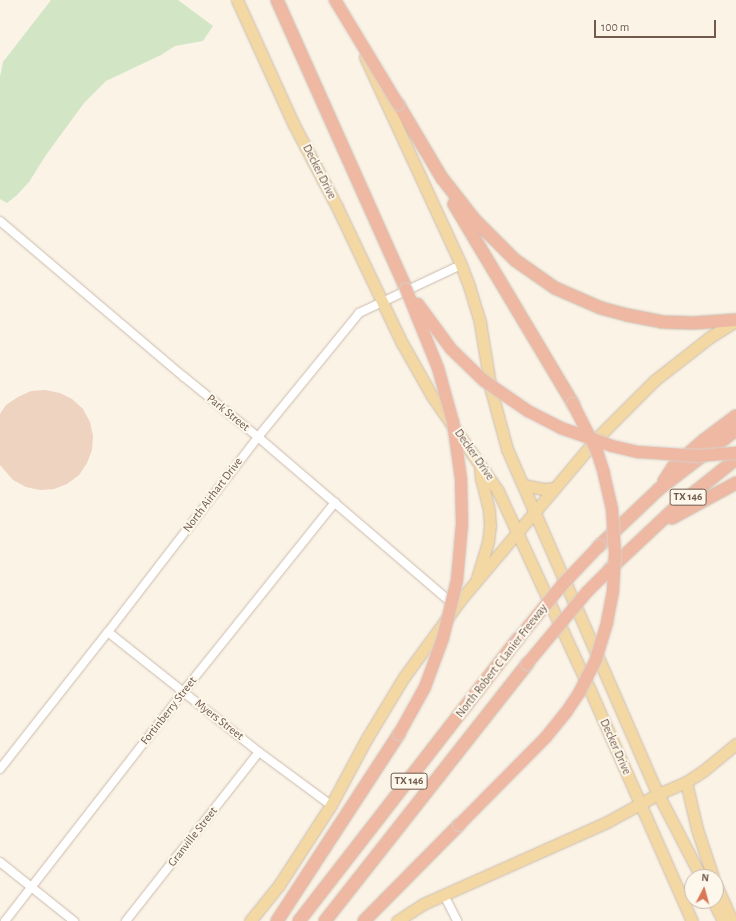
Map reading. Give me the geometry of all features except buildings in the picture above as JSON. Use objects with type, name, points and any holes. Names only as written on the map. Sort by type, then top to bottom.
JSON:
[{"type":"highway","points":[[277,0],[406,289],[438,368],[453,422],[461,479],[462,524],[457,580],[443,638],[425,687],[399,734],[277,921]]},
{"type":"highway","points":[[335,0],[442,178],[474,219],[515,260],[555,288],[575,298],[627,315],[662,322],[694,323],[736,321]]},
{"type":"highway","points":[[364,921],[546,737],[568,711],[596,659],[607,622],[614,577],[615,536],[612,509],[604,474],[586,428],[449,196],[442,178]]},
{"type":"highway","points":[[406,289],[451,349],[483,380],[528,411],[561,428],[612,446],[639,452],[699,456],[736,453]]},
{"type":"highway","points":[[659,489],[672,467],[736,416]]},
{"type":"highway","name":"North Robert C Lanier Freeway","points":[[299,921],[518,639],[562,585],[599,546],[659,489],[736,430]]},
{"type":"highway","name":"North Robert C Lanier Freeway","points":[[325,921],[527,664],[573,608],[642,537],[676,507],[736,459]]},
{"type":"highway","points":[[642,537],[701,501],[736,483]]},
{"type":"main road","name":"Decker Drive","points":[[237,0],[292,119],[416,370],[480,462],[498,491],[692,921]]},
{"type":"main road","name":"Decker Drive","points":[[340,0],[461,265],[480,323],[490,390],[507,450],[658,794],[697,869]]},
{"type":"main road","points":[[250,921],[279,885],[331,805],[367,738],[404,677],[476,580],[598,437],[655,380],[710,337],[736,321]]},
{"type":"main road","points":[[476,580],[488,542],[490,526],[489,510],[481,479],[480,462]]},
{"type":"main road","points":[[523,485],[544,489],[555,488]]},
{"type":"main road","points":[[397,921],[423,904],[607,822],[658,794],[686,782],[703,771],[736,744]]},
{"type":"main road","points":[[686,782],[697,829],[710,869]]},
{"type":"main road","points":[[724,903],[732,921]]},
{"type":"main road","points":[[717,909],[723,921]]},
{"type":"street","name":"Park Street","points":[[0,221],[184,377],[258,436],[456,606]]},
{"type":"street","name":"North Airhart Drive","points":[[0,769],[108,632],[258,436],[359,313],[461,265]]},
{"type":"street","name":"Fortinberry Street","points":[[5,921],[183,692],[335,502]]},
{"type":"street","name":"Myers Street","points":[[108,632],[259,752],[331,805]]},
{"type":"street","name":"Granville Street","points":[[126,921],[259,752]]},
{"type":"street","points":[[0,862],[74,921]]},
{"type":"street","points":[[444,895],[456,921]]},
{"type":"green space","points":[[51,0],[178,0],[213,26],[203,41],[175,46],[161,55],[106,81],[84,103],[46,155],[29,182],[7,203],[0,199],[0,77],[3,62]]}]
